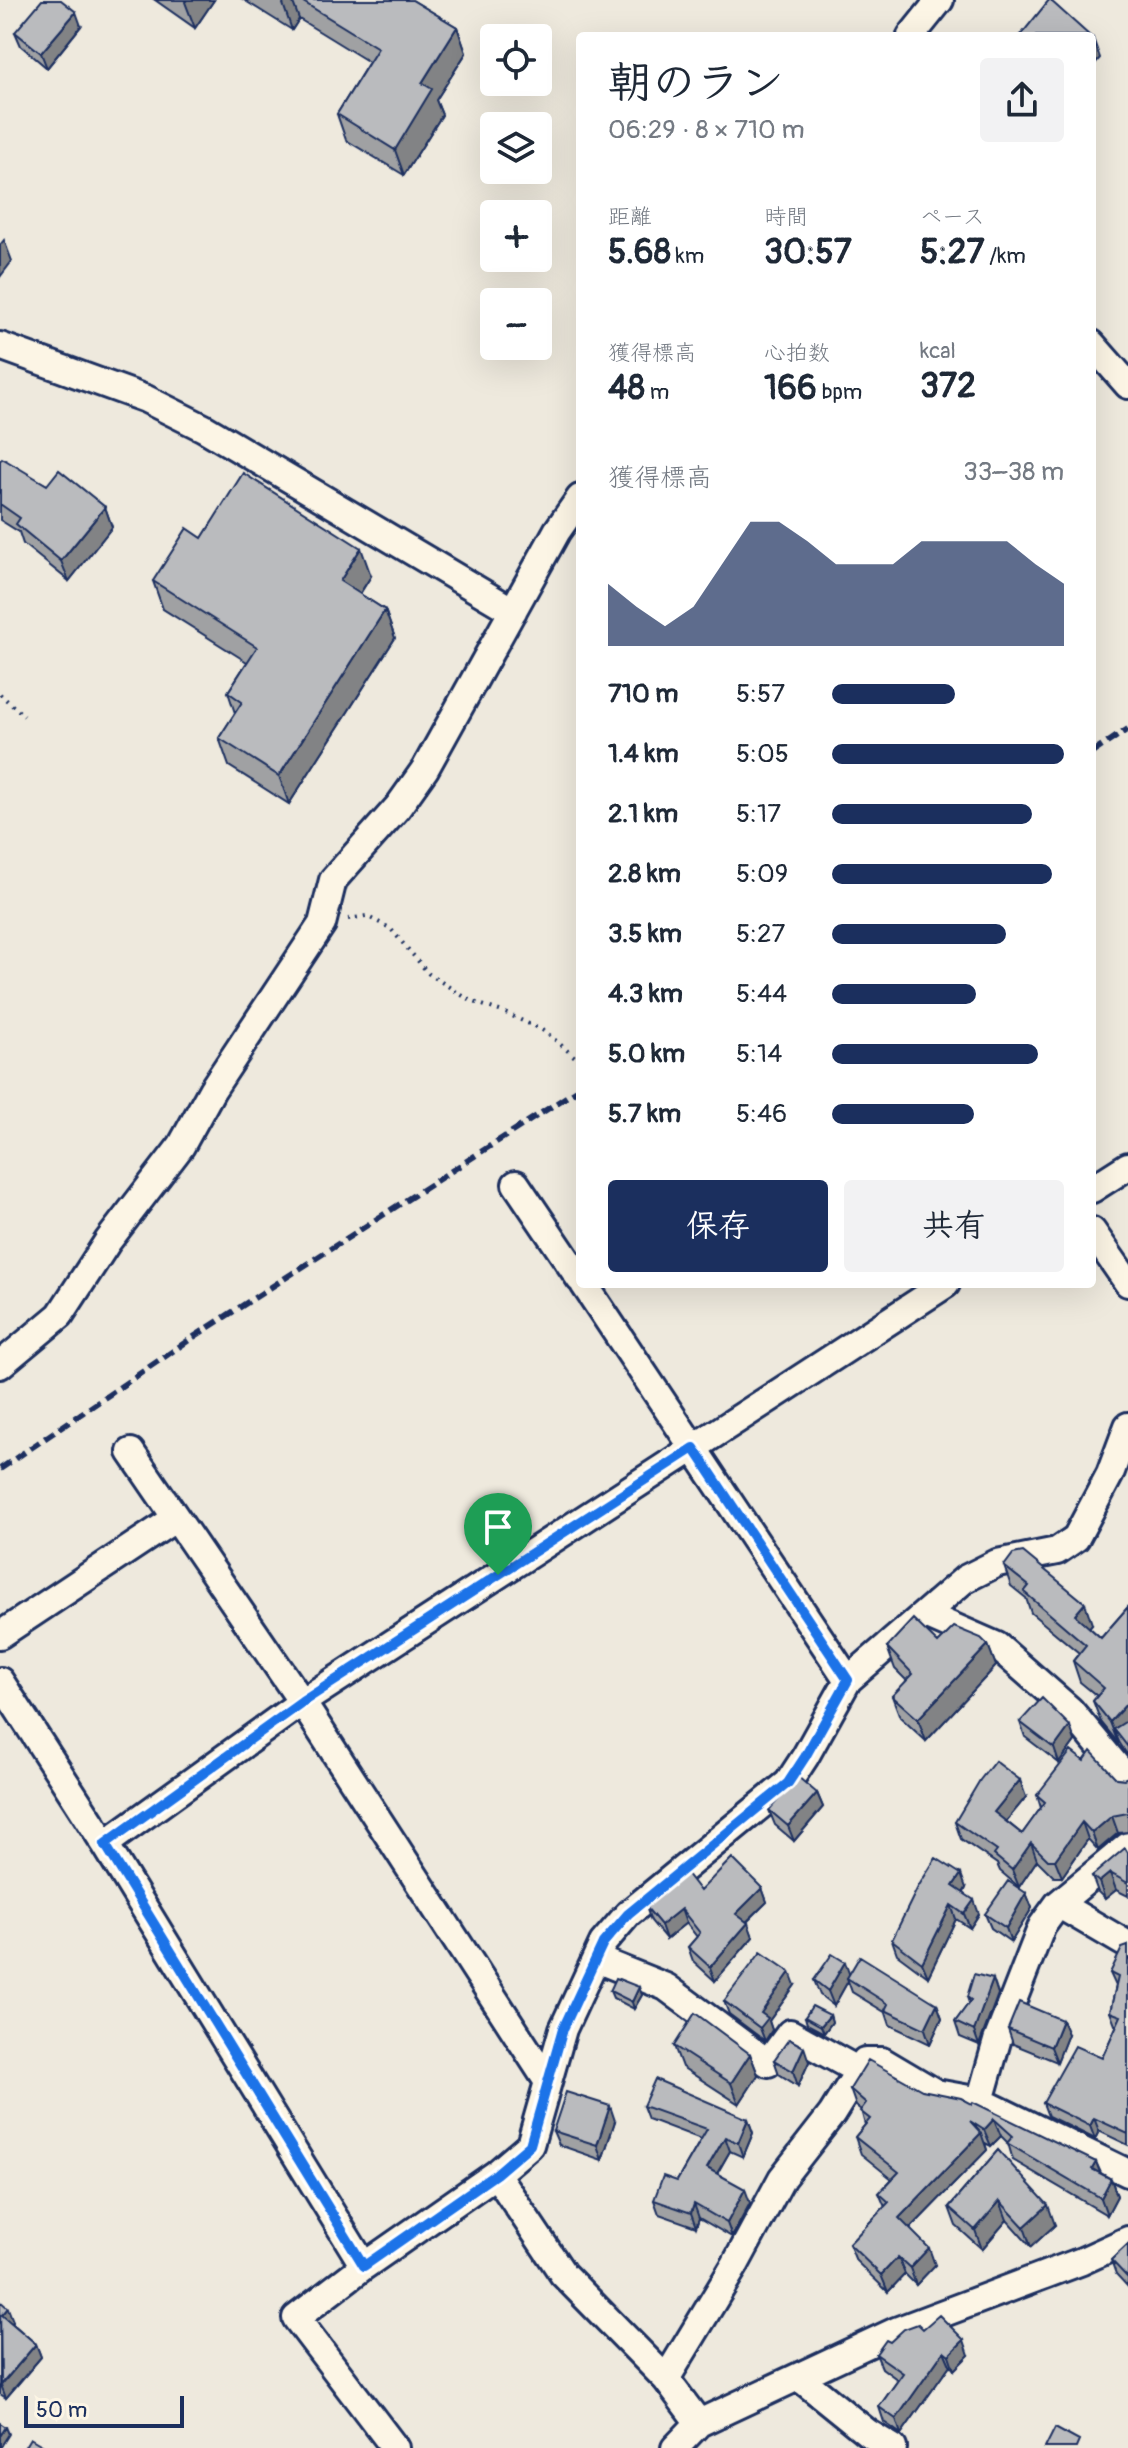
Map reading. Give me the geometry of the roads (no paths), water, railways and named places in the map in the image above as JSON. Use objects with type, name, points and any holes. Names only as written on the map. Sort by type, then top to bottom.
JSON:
[{"type":"street","points":[[914,32],[940,0]]},
{"type":"street","points":[[0,346],[146,399],[204,428],[513,611]]},
{"type":"street","points":[[1096,349],[1128,385]]},
{"type":"street","points":[[0,1365],[60,1315],[108,1241],[181,1146],[212,1090],[322,924],[333,880],[398,807],[425,769],[557,531],[576,504]]},
{"type":"street","points":[[1096,1186],[1128,1166]]},
{"type":"street","points":[[516,1184],[576,1273]]},
{"type":"street","points":[[1096,1237],[1128,1283]]},
{"type":"street","points":[[587,1288],[848,1680]]},
{"type":"street","points":[[105,1844],[302,1702],[940,1288]]},
{"type":"street","points":[[395,2448],[296,2318],[364,2266],[496,2174],[530,2145],[563,2029],[603,1943],[628,1914],[788,1783],[848,1680],[965,1579],[997,1563],[1057,1551],[1076,1538],[1110,1474],[1128,1426]]},
{"type":"street","points":[[131,1452],[302,1702],[548,2082]]},
{"type":"street","points":[[0,1635],[176,1518]]},
{"type":"street","points":[[926,1615],[997,1646],[1070,1710],[1128,1780]]},
{"type":"street","points":[[0,1681],[105,1844],[364,2266]]},
{"type":"street","points":[[980,2101],[997,2041],[1042,1926],[1058,1904],[1128,1846]]},
{"type":"street","points":[[1058,1904],[1128,1945]]},
{"type":"street","points":[[596,1959],[666,1987],[768,2063],[790,2033],[859,2071]]},
{"type":"street","points":[[666,2379],[735,2265],[782,2178],[832,2114],[865,2061],[882,2061],[936,2093],[980,2101],[1128,2173]]},
{"type":"street","points":[[496,2174],[563,2274],[666,2379],[699,2423]]},
{"type":"street","points":[[675,2448],[699,2423],[896,2331],[1082,2261],[1128,2240]]},
{"type":"street","points":[[800,2378],[868,2433],[893,2448]]},
{"type":"railway","points":[[1096,750],[1128,729]]},
{"type":"railway","points":[[0,1469],[192,1338],[576,1091]]}]
